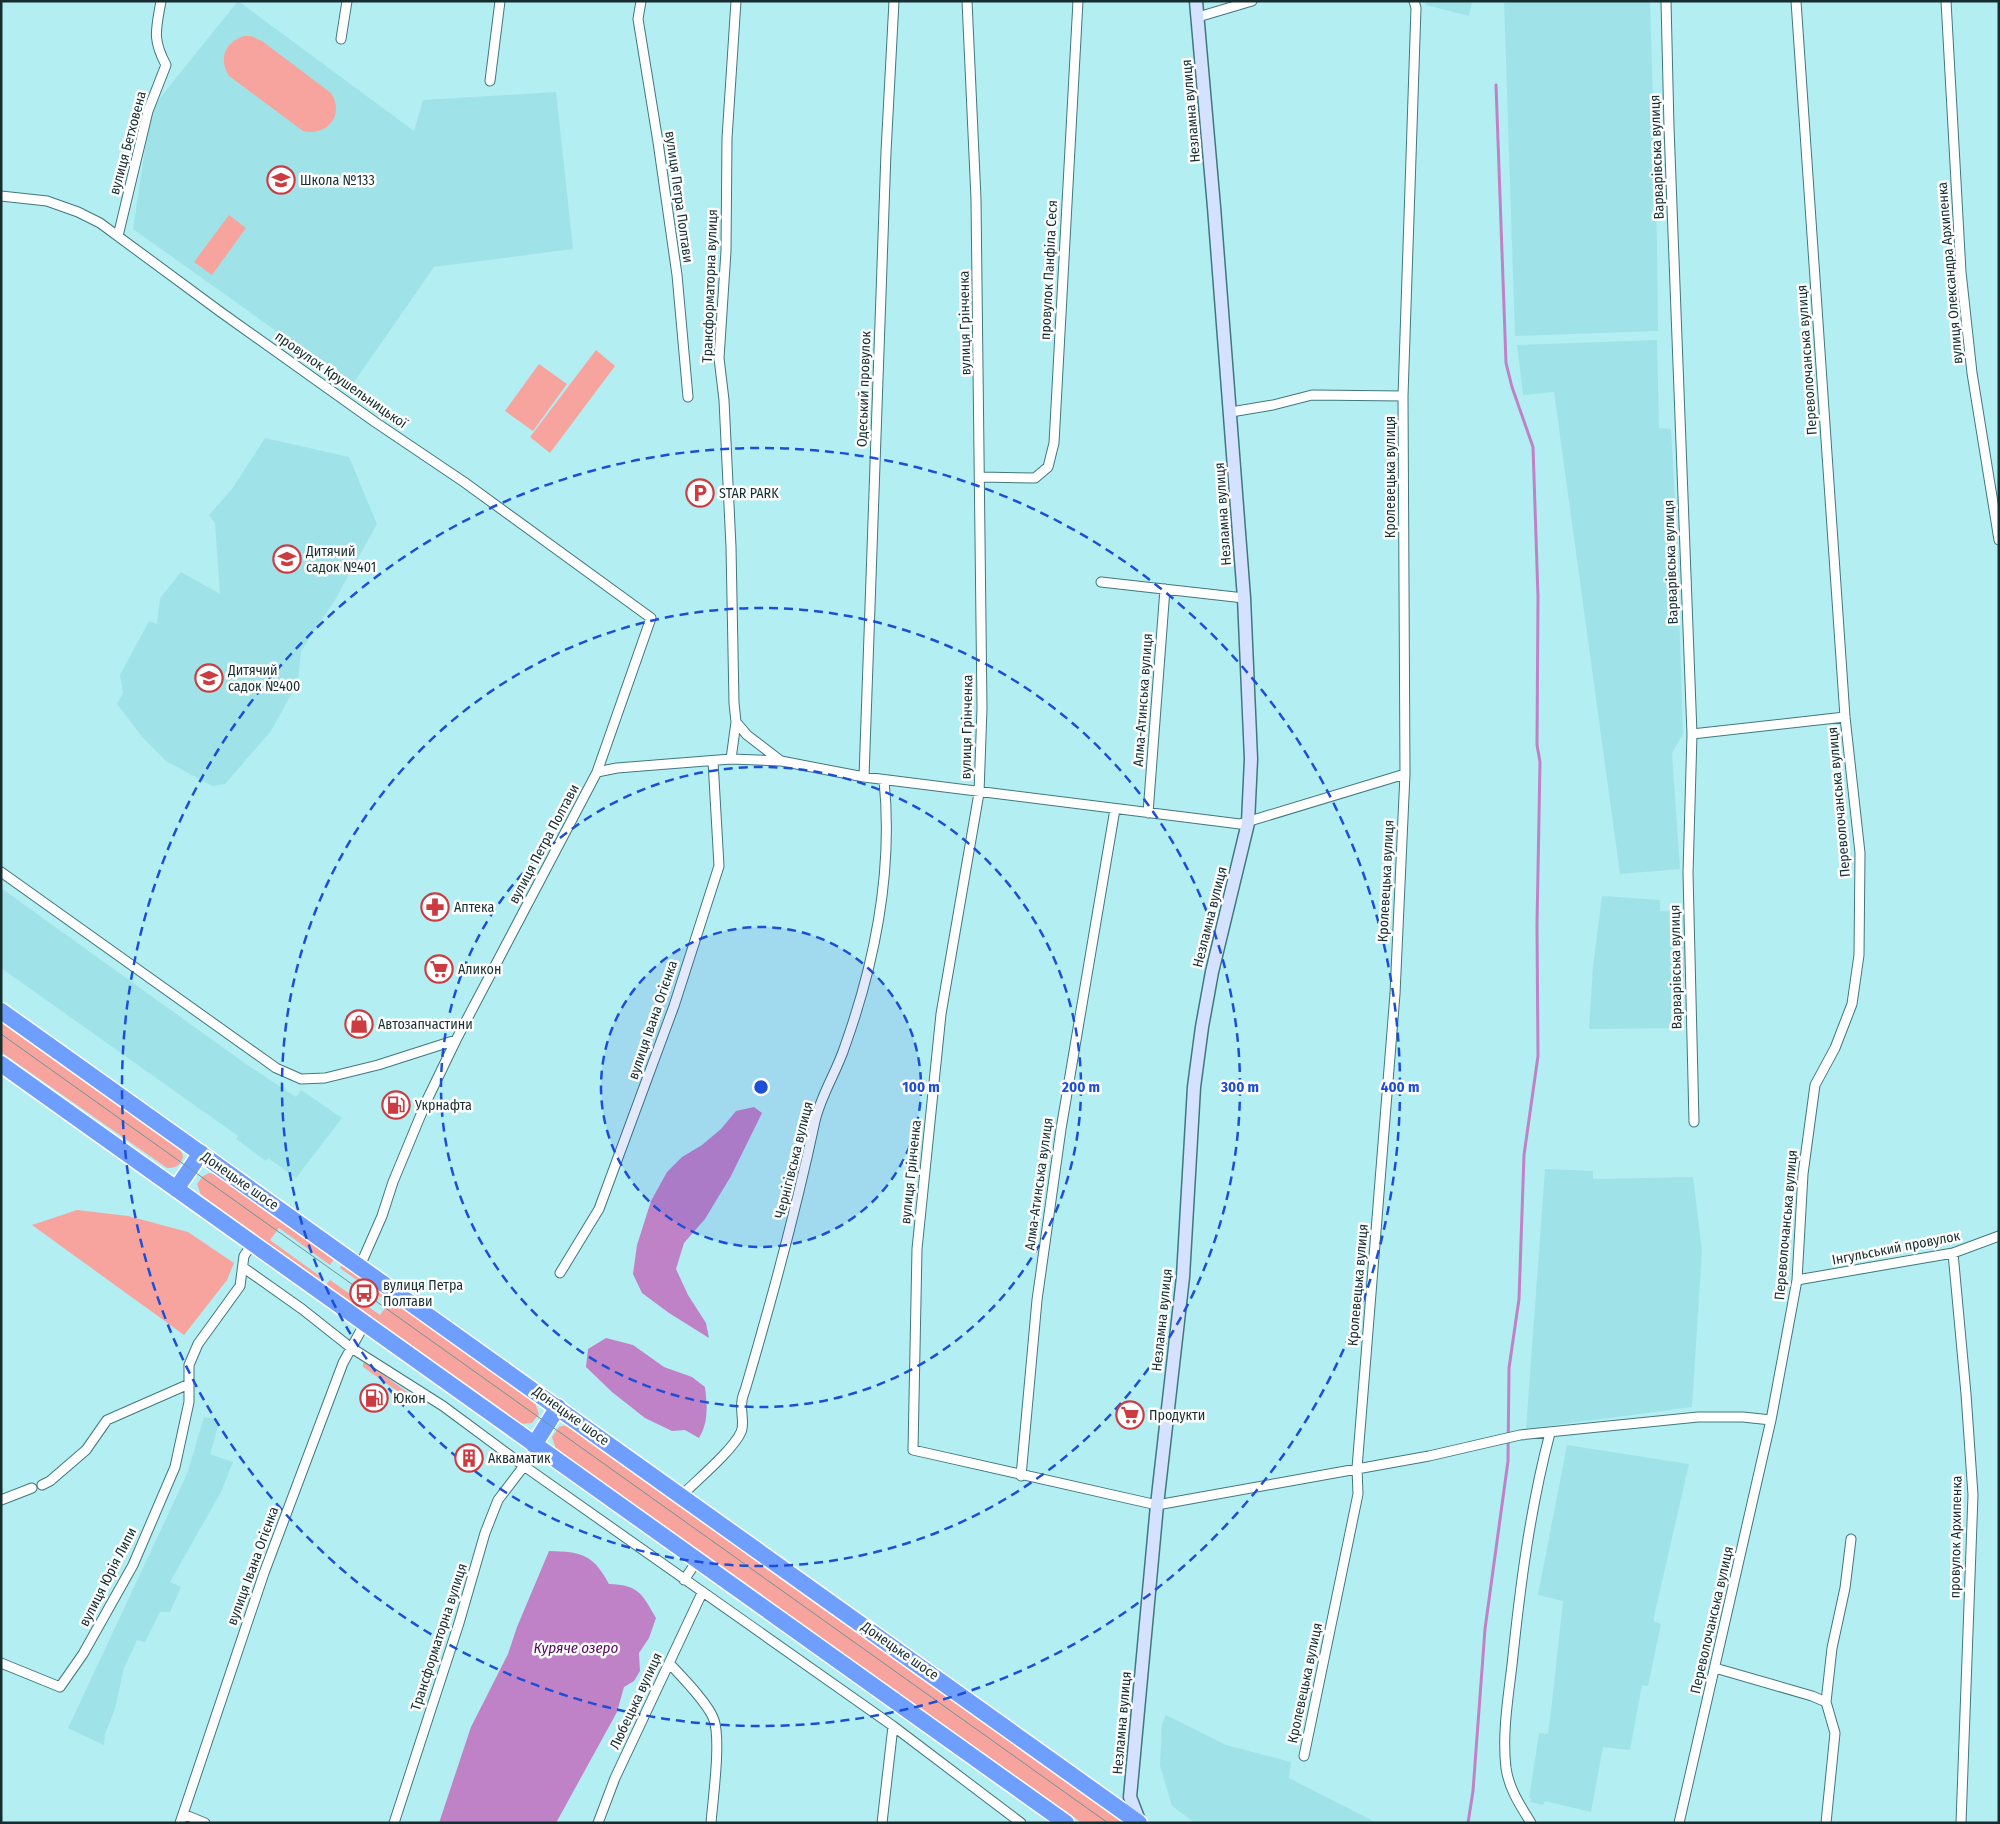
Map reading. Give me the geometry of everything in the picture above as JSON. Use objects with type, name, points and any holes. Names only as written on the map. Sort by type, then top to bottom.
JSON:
[{"type":"highway","name":"Донецьке шосе","points":[[1,1011],[1139,1823]]},
{"type":"highway","points":[[1,1064],[1066,1823]]},
{"type":"highway","points":[[176,1189],[201,1153]]},
{"type":"highway","points":[[534,1445],[558,1407]]},
{"type":"street","name":"вулиця Бетховена","points":[[118,236],[148,111],[166,66],[158,51],[155,35],[161,1]]},
{"type":"street","points":[[341,39],[347,1]]},
{"type":"street","points":[[490,81],[500,1]]},
{"type":"street","name":"вулиця Петра Полтави","points":[[641,1],[638,19],[658,142],[676,275],[688,397]]},
{"type":"street","name":"Трансформаторна вулиця","points":[[731,759],[736,722],[731,547],[724,400],[719,358],[726,251],[727,138],[736,1]]},
{"type":"street","name":"Одеський провулок","points":[[864,778],[886,152],[894,1]]},
{"type":"street","name":"вулиця Грінченка","points":[[967,1],[976,199],[982,708],[979,793],[941,1014],[917,1249],[913,1450],[1022,1476]]},
{"type":"street","name":"провулок Панфіла Сеся","points":[[980,477],[1035,478],[1048,468],[1054,443],[1078,1]]},
{"type":"street","name":"Незламна вулиця","points":[[1139,1823],[1130,1797],[1156,1505],[1183,1277],[1194,1087],[1212,972],[1248,823],[1251,759],[1244,598],[1231,412],[1196,1]]},
{"type":"street","points":[[1198,18],[1252,1]]},
{"type":"street","name":"Кролевецька вулиця","points":[[1304,1756],[1358,1494],[1357,1468],[1395,994],[1405,774],[1403,396],[1416,8],[1414,1]]},
{"type":"street","name":"Варварівська вулиця","points":[[1666,1],[1692,734],[1688,873],[1694,1122]]},
{"type":"street","name":"Переволочанська вулиця","points":[[1679,1823],[1771,1420],[1797,1280],[1803,1174],[1815,1085],[1835,1048],[1852,1004],[1859,955],[1860,853],[1845,717],[1796,1]]},
{"type":"street","name":"вулиця Олександра Архипенка","points":[[1946,1],[1962,282],[1972,373],[1999,540]]},
{"type":"street","name":"провулок Крушельницької","points":[[1,196],[47,201],[100,223],[374,422],[464,482],[651,618]]},
{"type":"street","points":[[1231,412],[1312,395],[1403,396]]},
{"type":"street","points":[[1101,582],[1244,598]]},
{"type":"street","name":"Алма-Атинська вулиця","points":[[1148,812],[1165,589]]},
{"type":"street","name":"вулиця Петра Полтави","points":[[360,1266],[382,1216],[393,1182],[427,1100],[456,1040],[597,772],[651,618]]},
{"type":"street","name":"Переволочанська вулиця","points":[[1692,734],[1845,717]]},
{"type":"street","points":[[736,722],[747,735],[781,762]]},
{"type":"street","points":[[597,772],[617,768],[731,759],[781,762],[864,778],[1240,824],[1405,774]]},
{"type":"street","name":"вулиця Івана Огієнка","points":[[560,1273],[599,1209],[674,1006],[719,866],[713,761]]},
{"type":"street","name":"Чернігівська вулиця","points":[[681,1496],[724,1454],[742,1431],[742,1402],[781,1265],[816,1118],[845,1046],[868,969],[877,931],[887,806],[884,780]]},
{"type":"street","name":"Алма-Атинська вулиця","points":[[1022,1476],[1037,1300],[1059,1138],[1115,808]]},
{"type":"street","points":[[1,872],[276,1068],[301,1079],[325,1078],[369,1068],[456,1040]]},
{"type":"street","name":"Інгульський провулок","points":[[1797,1280],[1953,1253],[1999,1236]]},
{"type":"street","name":"вулиця Юрія Липи","points":[[1,1663],[60,1687],[83,1654],[132,1566],[175,1467],[188,1402],[189,1365],[198,1344],[240,1286],[244,1268],[244,1256],[252,1244]]},
{"type":"street","name":"провулок Архипенка","points":[[1953,1253],[1973,1496],[1961,1823]]},
{"type":"street","points":[[244,1268],[302,1309],[350,1347],[443,1406],[684,1580],[893,1726],[1021,1823]]},
{"type":"street","name":"вулиця Івана Огієнка","points":[[181,1819],[264,1573],[350,1347],[364,1323]]},
{"type":"street","points":[[42,1485],[50,1481],[86,1450],[108,1420],[189,1384]]},
{"type":"street","points":[[1022,1476],[1156,1505],[1428,1456],[1520,1435],[1698,1417],[1743,1417],[1771,1420]]},
{"type":"street","points":[[1531,1823],[1513,1793],[1506,1768],[1505,1741],[1520,1590],[1540,1469],[1550,1433]]},
{"type":"street","name":"Трансформаторна вулиця","points":[[394,1823],[459,1623],[485,1533],[498,1500],[524,1466]]},
{"type":"street","points":[[1,1500],[32,1488]]},
{"type":"street","points":[[1826,1823],[1835,1733],[1826,1702],[1832,1648],[1844,1588],[1851,1539]]},
{"type":"street","points":[[684,1580],[697,1561]]},
{"type":"street","name":"Любецька вулиця","points":[[598,1823],[614,1778],[702,1592]]},
{"type":"street","points":[[669,1663],[705,1705],[714,1719],[717,1737],[711,1823]]},
{"type":"street","points":[[1715,1668],[1812,1696],[1826,1702]]},
{"type":"street","points":[[882,1823],[893,1726]]},
{"type":"street","points":[[181,1819],[205,1823]]},
{"type":"shaded area","name":"Школа №133","points":[[238,1],[414,131],[423,100],[556,92],[573,249],[434,267],[352,385],[133,229],[151,109]]},
{"type":"shaded area","points":[[1426,1],[1472,1],[1469,16],[1426,5]]},
{"type":"shaded area","points":[[1504,1],[1650,1],[1658,331],[1515,336]]},
{"type":"shaded area","points":[[244,36],[251,36],[262,41],[331,93],[336,109],[332,122],[327,127],[320,131],[303,131],[229,76],[224,63],[225,52],[232,42]]},
{"type":"shaded area","points":[[229,215],[246,228],[212,275],[194,262]]},
{"type":"shaded area","points":[[1657,340],[1659,428],[1671,429],[1676,516],[1683,734],[1672,753],[1680,869],[1620,874],[1554,392],[1523,395],[1517,345]]},
{"type":"shaded area","points":[[596,350],[615,366],[550,453],[530,437]]},
{"type":"shaded area","points":[[539,364],[567,384],[533,431],[505,411]]},
{"type":"shaded area","points":[[265,438],[349,457],[377,524],[335,600],[301,651],[298,682],[271,731],[225,784],[212,786],[166,761],[143,738],[117,704],[123,693],[120,675],[149,621],[157,624],[160,598],[181,572],[220,594],[215,523],[209,515],[232,489]]},
{"type":"shaded area","points":[[1,888],[246,1064],[296,1097],[301,1090],[342,1118],[296,1178],[268,1158],[266,1161],[236,1139],[238,1136],[1,968]]},
{"type":"shaded area","points":[[1602,896],[1660,900],[1660,911],[1686,912],[1682,1028],[1589,1029],[1593,967]]},
{"type":"shaded area","points":[[1,1022],[181,1150],[183,1157],[180,1163],[175,1167],[167,1168],[1,1052]]},
{"type":"shaded area","points":[[1545,1169],[1593,1171],[1593,1179],[1693,1177],[1702,1251],[1692,1407],[1526,1429]]},
{"type":"shaded area","points":[[209,1173],[214,1174],[334,1259],[330,1265],[279,1228],[270,1240],[321,1277],[319,1280],[201,1195],[197,1184],[203,1176]]},
{"type":"shaded area","points":[[77,1210],[128,1216],[188,1232],[234,1263],[227,1280],[184,1335],[32,1225]]},
{"type":"shaded area","points":[[342,1265],[535,1403],[539,1414],[532,1423],[520,1424],[326,1285],[330,1280],[380,1315],[389,1303],[340,1268]]},
{"type":"shaded area","points":[[363,1363],[367,1363],[418,1400],[407,1398],[363,1367]]},
{"type":"shaded area","points":[[204,1417],[220,1420],[210,1454],[233,1462],[221,1492],[170,1582],[181,1587],[170,1612],[160,1612],[145,1642],[137,1640],[124,1668],[115,1709],[105,1734],[104,1745],[68,1728],[187,1474]]},
{"type":"shaded area","points":[[566,1425],[572,1427],[1115,1815],[1123,1823],[1082,1823],[556,1449],[552,1437],[559,1427]]},
{"type":"shaded area","points":[[1567,1445],[1689,1464],[1653,1621],[1661,1624],[1648,1686],[1642,1685],[1630,1750],[1603,1747],[1591,1812],[1545,1801],[1543,1805],[1530,1802],[1531,1798],[1529,1798],[1539,1733],[1548,1734],[1563,1601],[1538,1595]]},
{"type":"shaded area","points":[[1166,1715],[1226,1745],[1291,1762],[1289,1778],[1377,1823],[1195,1823],[1172,1806],[1160,1766],[1162,1724]]},
{"type":"water","points":[[754,1107],[762,1113],[731,1176],[705,1219],[684,1243],[676,1269],[688,1295],[706,1323],[709,1338],[669,1313],[642,1293],[633,1274],[637,1245],[651,1201],[667,1172],[682,1157],[702,1145],[721,1129],[736,1111]]},
{"type":"water","points":[[606,1338],[633,1345],[664,1367],[692,1377],[705,1387],[706,1419],[699,1438],[685,1430],[672,1431],[645,1418],[612,1392],[586,1367],[588,1349]]},
{"type":"water","name":"Куряче озеро","points":[[549,1551],[570,1552],[585,1557],[598,1566],[609,1584],[627,1586],[638,1592],[647,1602],[656,1618],[649,1638],[639,1653],[640,1671],[634,1681],[624,1687],[617,1712],[556,1823],[439,1823],[471,1727],[508,1654],[517,1627]]},
{"type":"waterway","points":[[1468,1823],[1473,1791],[1485,1629],[1508,1461],[1509,1368],[1519,1299],[1524,1155],[1538,1056],[1537,925],[1540,762],[1537,745],[1538,597],[1533,447],[1512,387],[1506,363],[1496,85]]},
{"type":"tram line","points":[[1,1034],[1108,1823]]},
{"type":"place","name":"Школа №133","points":[[281,180]]},
{"type":"place","name":"STAR PARK","points":[[700,493]]},
{"type":"place","name":"Дитячий садок №401","points":[[287,559]]},
{"type":"place","name":"Дитячий садок №400","points":[[209,678]]},
{"type":"place","name":"Аптека","points":[[435,907]]},
{"type":"place","name":"Аликон","points":[[439,969]]},
{"type":"place","name":"Автозапчастини","points":[[359,1024]]},
{"type":"place","name":"Укрнафта","points":[[396,1105]]},
{"type":"place","name":"вулиця Петра Полтави","points":[[364,1293]]},
{"type":"place","name":"Юкон","points":[[374,1398]]},
{"type":"place","name":"Продукти","points":[[1130,1415]]},
{"type":"place","name":"Акваматик","points":[[469,1458]]}]
